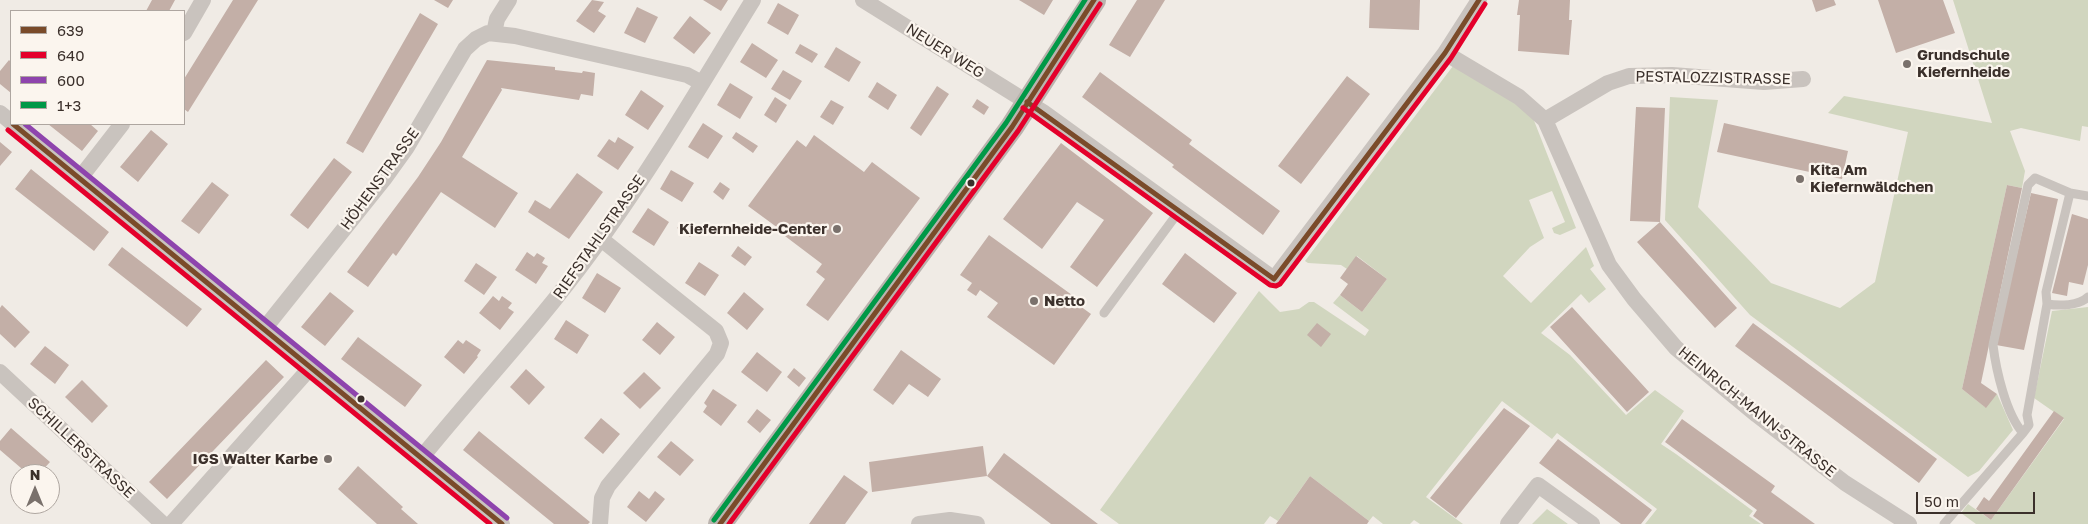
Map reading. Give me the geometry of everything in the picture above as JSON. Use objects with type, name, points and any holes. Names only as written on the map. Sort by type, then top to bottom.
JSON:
[{"type":"street","points":[[185,31],[203,0]]},
{"type":"street","points":[[509,0],[497,19],[494,33],[515,36],[688,75],[702,83]]},
{"type":"street","name":"RIEFSTAHLSTRASSE","points":[[422,457],[542,316],[601,239],[702,83],[753,0]]},
{"type":"street","name":"NEUER WEG","points":[[864,0],[1027,102],[1274,279],[1446,53]]},
{"type":"street","points":[[720,524],[1012,127],[1094,0]]},
{"type":"street","points":[[1446,53],[1479,0]]},
{"type":"street","name":"HÖHENSTRASSE","points":[[264,329],[384,179],[407,147],[465,49],[476,39],[494,33]]},
{"type":"street","name":"HEINRICH-MANN-STRASSE","points":[[1446,53],[1519,97],[1545,120],[1609,265],[1634,299],[1676,348],[1757,415],[1845,483],[1909,524]]},
{"type":"street","name":"PESTALOZZISTRASSE","points":[[1545,120],[1608,83],[1629,76],[1672,75],[1764,82],[1803,79]]},
{"type":"street","points":[[0,113],[10,121]]},
{"type":"street","points":[[14,125],[502,524]]},
{"type":"street","points":[[80,178],[121,125]]},
{"type":"street","points":[[600,524],[602,498],[608,486],[717,354],[720,343],[716,331],[601,239]]},
{"type":"street","points":[[171,524],[311,367]]},
{"type":"street","name":"SCHILLERSTRASSE","points":[[0,372],[163,524]]},
{"type":"street","points":[[1508,524],[1538,485],[1592,524]]},
{"type":"street","points":[[919,524],[950,520],[977,524]]},
{"type":"lane","points":[[2023,432],[2011,415],[1995,360],[1994,345],[2028,185],[2034,178],[2070,193],[2088,196]]},
{"type":"lane","points":[[1944,524],[2029,425],[2027,416],[2047,304],[2046,292],[2070,193]]},
{"type":"lane","points":[[1104,313],[1180,210]]},
{"type":"lane","points":[[2047,304],[2058,306],[2084,301],[2088,297]]},
{"type":"green space","points":[[1953,0],[2088,0],[2088,127],[2082,126],[2080,141],[2021,128],[2010,131],[2025,171],[2022,188],[2007,185],[1962,389],[1985,407],[1997,394],[2013,430],[1979,471],[1968,477],[1750,315],[1665,220],[1670,97],[1718,100],[1698,207],[1771,283],[1840,308],[1875,282],[1908,132],[1828,113],[1844,96],[1992,123]]},
{"type":"green space","points":[[1453,66],[1517,101],[1533,118],[1576,228],[1560,235],[1554,233],[1552,228],[1565,222],[1552,191],[1529,200],[1544,238],[1530,247],[1503,276],[1531,303],[1586,247],[1594,266],[1590,269],[1606,289],[1589,303],[1581,294],[1541,333],[1570,355],[1626,415],[1655,390],[1684,411],[1661,444],[1753,511],[1749,516],[1761,524],[1645,524],[1657,509],[1557,433],[1552,439],[1502,401],[1426,497],[1463,524],[1420,524],[1414,520],[1410,524],[1383,524],[1373,516],[1369,521],[1310,476],[1278,521],[1270,516],[1264,524],[1119,524],[1100,510],[1259,291],[1280,312],[1299,309],[1309,302],[1314,302],[1365,336],[1369,330],[1333,303],[1340,295],[1362,312],[1387,279],[1357,256],[1347,269],[1341,265],[1308,263],[1305,261]]},
{"type":"green space","points":[[2088,307],[2088,524],[1976,524],[1961,513],[1968,504],[1991,520],[2064,419],[2034,398],[2052,311]]},
{"type":"green space","points":[[1547,509],[1568,524],[1532,524]]},
{"type":"building","points":[[152,0],[175,0],[170,10],[147,10]]},
{"type":"building","points":[[233,0],[258,0],[188,112],[185,110],[185,77]]},
{"type":"building","points":[[434,0],[453,0],[448,8]]},
{"type":"building","points":[[592,0],[604,2],[598,11],[606,16],[594,33],[576,21]]},
{"type":"building","points":[[703,0],[728,0],[721,11]]},
{"type":"building","points":[[1019,0],[1053,0],[1044,15]]},
{"type":"building","points":[[1137,0],[1165,0],[1130,57],[1109,45]]},
{"type":"building","points":[[1370,0],[1420,0],[1419,30],[1369,28]]},
{"type":"building","points":[[1519,0],[1570,0],[1569,20],[1572,20],[1569,55],[1518,51],[1520,15],[1517,15]]},
{"type":"building","points":[[1812,0],[1834,0],[1836,5],[1816,12]]},
{"type":"building","points":[[1878,0],[1943,0],[1955,33],[1896,53]]},
{"type":"building","points":[[778,3],[799,15],[788,35],[767,23]]},
{"type":"building","points":[[637,7],[658,17],[645,43],[624,33]]},
{"type":"building","points":[[420,13],[438,24],[363,153],[346,143]]},
{"type":"building","points":[[690,16],[711,33],[694,54],[673,38]]},
{"type":"building","points":[[752,43],[778,60],[766,78],[740,62]]},
{"type":"building","points":[[800,44],[818,54],[812,63],[795,53]]},
{"type":"building","points":[[836,47],[861,62],[849,82],[824,67]]},
{"type":"building","points":[[9,60],[10,92],[0,84],[0,71]]},
{"type":"building","points":[[487,60],[555,67],[555,70],[595,73],[593,96],[581,94],[579,100],[501,88],[502,90],[462,157],[518,193],[495,228],[441,192],[396,256],[393,253],[368,287],[347,272],[418,177],[441,142]]},
{"type":"building","points":[[783,70],[802,81],[790,100],[771,89]]},
{"type":"building","points":[[1100,72],[1192,140],[1189,144],[1280,211],[1263,235],[1172,167],[1174,165],[1082,97]]},
{"type":"building","points":[[1347,76],[1370,94],[1301,184],[1278,166]]},
{"type":"building","points":[[877,82],[897,95],[888,110],[868,97]]},
{"type":"building","points":[[730,83],[753,97],[740,119],[717,105]]},
{"type":"building","points":[[937,86],[949,94],[921,136],[910,128]]},
{"type":"building","points":[[641,90],[664,106],[648,130],[625,115]]},
{"type":"building","points":[[775,97],[787,105],[776,123],[764,115]]},
{"type":"building","points":[[977,99],[989,107],[984,115],[972,107]]},
{"type":"building","points":[[831,100],[844,107],[833,125],[820,117]]},
{"type":"building","points":[[1636,107],[1665,108],[1660,222],[1630,221]]},
{"type":"building","points":[[703,123],[723,136],[708,159],[688,147]]},
{"type":"building","points":[[1724,123],[1848,151],[1842,179],[1717,152]]},
{"type":"building","points":[[49,125],[91,125],[98,131],[82,151]]},
{"type":"building","points":[[151,130],[168,144],[138,182],[120,167]]},
{"type":"building","points":[[736,132],[758,146],[753,153],[732,138]]},
{"type":"building","name":"Kiefernheide-Center","points":[[814,135],[864,172],[872,162],[920,198],[828,321],[806,305],[825,279],[816,272],[822,264],[748,206],[797,140],[806,147]]},
{"type":"building","points":[[618,137],[634,147],[618,170],[597,156],[609,139],[615,143]]},
{"type":"building","points":[[0,142],[12,152],[0,166]]},
{"type":"building","points":[[1061,143],[1153,213],[1097,287],[1070,267],[1104,220],[1077,202],[1042,249],[1003,219]]},
{"type":"building","points":[[334,158],[352,172],[308,229],[290,215]]},
{"type":"building","points":[[31,169],[109,232],[94,251],[15,189]]},
{"type":"building","points":[[671,170],[694,183],[682,202],[660,189]]},
{"type":"building","points":[[577,173],[603,192],[569,239],[528,212],[535,200],[550,209]]},
{"type":"building","points":[[212,182],[229,195],[199,234],[181,221]]},
{"type":"building","points":[[720,182],[730,189],[723,200],[713,192]]},
{"type":"building","points":[[2007,185],[2022,188],[1981,383],[1997,394],[1986,408],[1962,389]]},
{"type":"building","points":[[2031,193],[2058,199],[2024,350],[1996,345]]},
{"type":"building","points":[[648,208],[669,222],[654,246],[632,232]]},
{"type":"building","points":[[2072,214],[2088,219],[2088,265],[2083,285],[2069,282],[2067,296],[2052,293]]},
{"type":"building","points":[[682,222],[694,231],[690,237],[677,228]]},
{"type":"building","points":[[1660,222],[1737,308],[1715,328],[1637,242]]},
{"type":"building","name":"Netto","points":[[989,235],[1072,295],[1069,298],[1091,314],[1054,365],[987,317],[998,303],[980,290],[976,296],[967,290],[972,283],[960,275]]},
{"type":"building","points":[[738,246],[752,257],[745,266],[731,256]]},
{"type":"building","points":[[122,247],[202,309],[187,327],[108,265]]},
{"type":"building","points":[[527,252],[534,257],[537,253],[545,258],[542,263],[548,266],[536,284],[515,270]]},
{"type":"building","points":[[1185,253],[1237,293],[1214,323],[1162,284]]},
{"type":"building","points":[[1356,256],[1387,279],[1362,312],[1340,295],[1348,284],[1340,278]]},
{"type":"building","points":[[699,262],[719,275],[705,296],[685,283]]},
{"type":"building","points":[[476,263],[497,277],[484,295],[464,281]]},
{"type":"building","points":[[597,273],[621,288],[605,313],[582,298]]},
{"type":"building","points":[[330,292],[354,311],[325,346],[301,327]]},
{"type":"building","points":[[744,292],[764,309],[747,330],[727,313]]},
{"type":"building","points":[[493,296],[499,301],[502,296],[512,303],[508,308],[514,312],[500,330],[479,313]]},
{"type":"building","points":[[2,305],[30,332],[15,348],[0,334],[0,308]]},
{"type":"building","points":[[1572,307],[1649,392],[1627,412],[1550,327]]},
{"type":"building","points":[[566,320],[589,335],[577,354],[554,339]]},
{"type":"building","points":[[657,322],[675,337],[660,355],[642,340]]},
{"type":"building","points":[[1317,323],[1331,334],[1321,347],[1307,335]]},
{"type":"building","points":[[1753,323],[1937,459],[1919,483],[1735,346]]},
{"type":"building","points":[[358,337],[422,385],[405,407],[341,359]]},
{"type":"building","points":[[458,340],[463,344],[466,340],[481,350],[478,357],[464,374],[444,357]]},
{"type":"building","points":[[45,346],[69,365],[55,384],[30,364]]},
{"type":"building","points":[[901,350],[941,379],[928,397],[909,384],[893,405],[873,390]]},
{"type":"building","points":[[757,352],[782,372],[767,392],[741,372]]},
{"type":"building","points":[[266,360],[284,377],[167,499],[149,482]]},
{"type":"building","points":[[794,368],[806,378],[799,387],[787,377]]},
{"type":"building","points":[[526,369],[545,387],[529,405],[510,387]]},
{"type":"building","points":[[644,372],[661,388],[640,409],[623,393]]},
{"type":"building","points":[[82,380],[108,406],[92,423],[65,397]]},
{"type":"building","points":[[713,389],[737,405],[721,426],[703,412],[707,406],[704,403]]},
{"type":"building","points":[[1504,408],[1530,426],[1456,518],[1430,498]]},
{"type":"building","points":[[757,409],[771,420],[760,433],[747,422]]},
{"type":"building","points":[[2054,411],[2064,418],[1991,520],[1976,509],[1984,497],[1989,501]]},
{"type":"building","points":[[601,418],[620,434],[603,454],[584,438]]},
{"type":"building","points":[[1682,419],[1775,486],[1771,492],[1815,524],[1764,524],[1753,516],[1757,510],[1665,442]]},
{"type":"building","points":[[11,428],[50,462],[48,464],[16,464],[0,450],[0,441]]},
{"type":"building","points":[[479,431],[590,522],[588,524],[554,524],[463,450]]},
{"type":"building","points":[[1558,439],[1652,510],[1641,524],[1621,524],[1539,463]]},
{"type":"building","points":[[671,441],[694,460],[680,476],[657,457]]},
{"type":"building","points":[[983,446],[987,476],[872,492],[869,462]]},
{"type":"building","points":[[1004,453],[1098,524],[1051,524],[987,476]]},
{"type":"building","points":[[358,466],[403,507],[401,509],[418,524],[377,524],[338,489]]},
{"type":"building","points":[[844,475],[868,492],[845,524],[809,524]]},
{"type":"building","points":[[1310,476],[1369,521],[1367,524],[1276,524]]},
{"type":"building","points":[[639,491],[649,499],[655,491],[665,499],[646,522],[627,507]]},
{"type":"transit line","name":"1+3","points":[[714,520],[1006,123],[1085,0]]},
{"type":"transit line","name":"639","points":[[720,524],[1012,127],[1094,0]]},
{"type":"transit line","name":"639","points":[[1027,102],[1274,279],[1445,53],[1479,0]]},
{"type":"transit line","name":"640","points":[[729,524],[1018,131],[1100,4]]},
{"type":"transit line","name":"640","points":[[1023,108],[1270,285],[1276,286],[1280,284],[1451,58],[1485,4]]},
{"type":"transit line","name":"639","points":[[14,125],[502,524]]},
{"type":"transit line","name":"600","points":[[26,125],[507,518]]},
{"type":"transit line","name":"640","points":[[8,130],[490,524]]},
{"type":"place","name":"Grundschule Kiefernheide","points":[[1907,64]]},
{"type":"place","name":"Kita Am Kiefernwäldchen","points":[[1800,179]]},
{"type":"place","name":"Kiefernheide-Center","points":[[837,229]]},
{"type":"place","name":"Netto","points":[[1034,301]]},
{"type":"place","name":"IGS Walter Karbe","points":[[328,459]]}]
